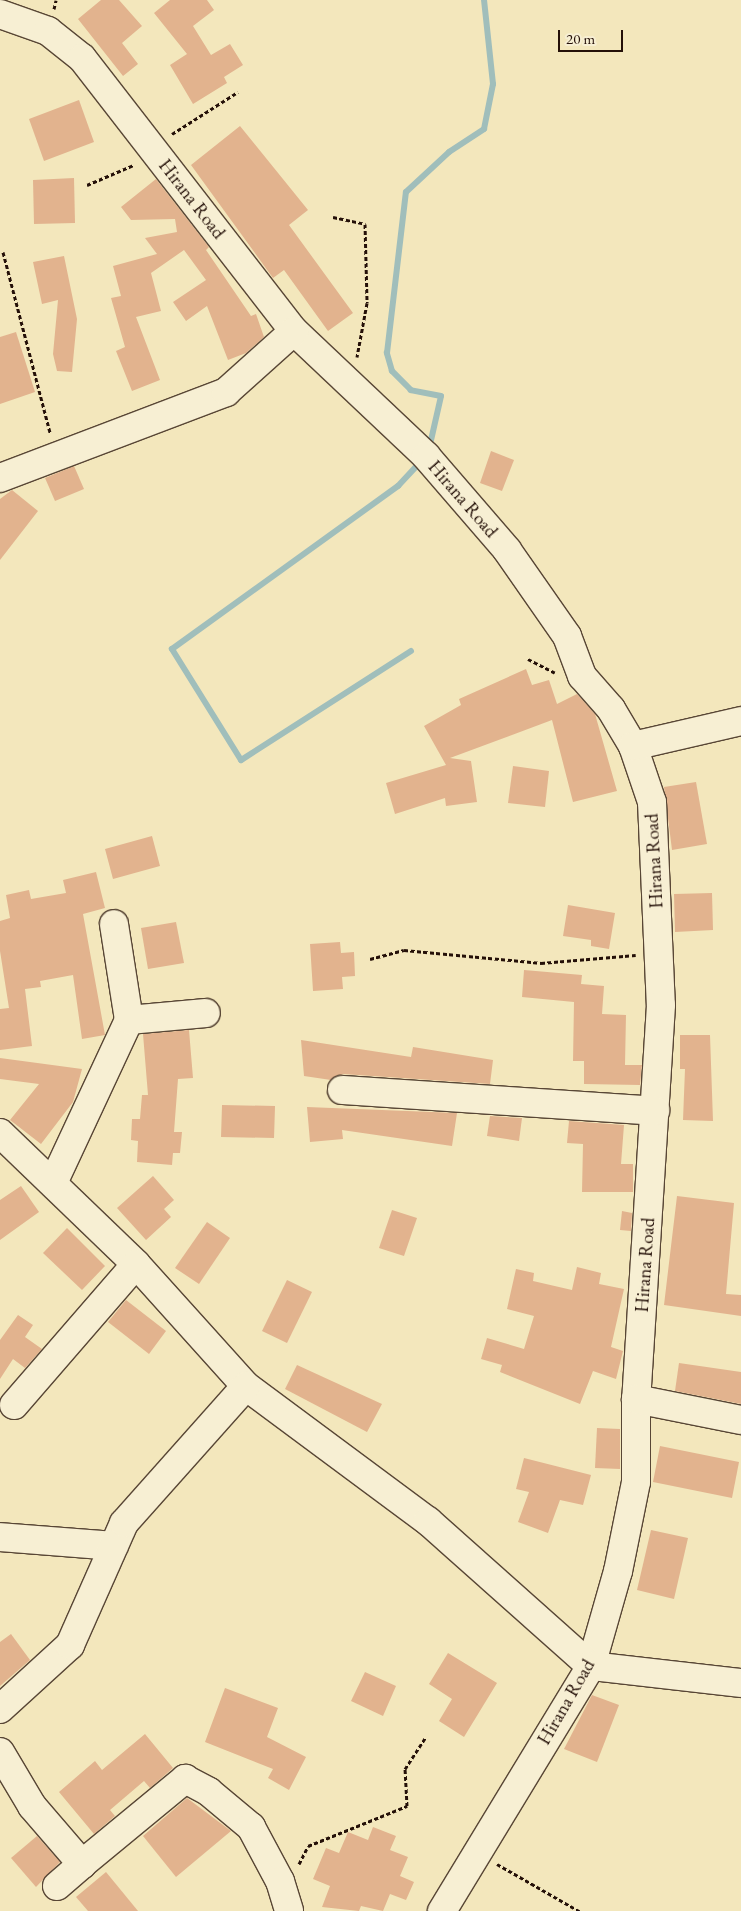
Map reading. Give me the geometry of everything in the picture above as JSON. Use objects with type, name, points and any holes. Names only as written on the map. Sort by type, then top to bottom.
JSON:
[{"type":"street","name":"Hirana Road","points":[[0,14],[48,31],[82,58],[294,331],[426,456],[507,550],[567,636],[582,676],[611,709],[633,746],[652,802],[662,1005],[636,1399],[636,1482],[618,1571],[591,1666],[475,1852],[442,1911]]},
{"type":"street","points":[[0,478],[226,392],[294,331]]},
{"type":"street","points":[[633,746],[741,721]]},
{"type":"street","points":[[53,1182],[129,1020],[114,924]]},
{"type":"street","points":[[129,1020],[206,1013]]},
{"type":"street","points":[[342,1090],[655,1111]]},
{"type":"street","points":[[0,1133],[136,1264],[246,1386],[428,1521],[591,1666],[741,1683]]},
{"type":"street","points":[[14,1406],[136,1264]]},
{"type":"street","points":[[0,1709],[70,1645],[124,1523],[246,1386]]},
{"type":"street","points":[[636,1399],[741,1420]]},
{"type":"street","points":[[0,1537],[114,1546]]},
{"type":"street","points":[[0,1752],[32,1806],[82,1864]]},
{"type":"street","points":[[58,1886],[185,1779],[209,1792],[251,1828],[286,1902]]},
{"type":"path","points":[[87,185],[155,150],[238,92]]},
{"type":"path","points":[[333,217],[365,224],[367,303],[352,385]]},
{"type":"path","points":[[3,252],[56,457]]},
{"type":"path","points":[[370,959],[404,950],[541,963],[659,952]]},
{"type":"path","points":[[286,1902],[308,1846],[407,1806],[405,1769],[425,1738]]},
{"type":"path","points":[[475,1852],[579,1911]]},
{"type":"building","points":[[101,0],[119,0],[142,26],[122,43],[138,64],[123,76],[78,19]]},
{"type":"building","points":[[170,0],[207,0],[214,10],[193,26],[211,55],[230,44],[243,65],[224,77],[227,83],[193,104],[170,65],[187,54],[154,13]]},
{"type":"building","points":[[79,100],[94,142],[44,161],[29,119]]},
{"type":"building","points":[[240,126],[308,210],[289,225],[353,313],[328,331],[284,270],[273,278],[191,165]]},
{"type":"building","points":[[74,178],[75,223],[34,224],[33,180]]},
{"type":"building","points":[[156,179],[209,247],[206,250],[251,316],[256,314],[264,337],[246,353],[228,360],[207,306],[186,321],[173,302],[206,280],[184,250],[151,273],[161,311],[136,317],[160,380],[132,391],[116,351],[125,347],[111,298],[121,296],[113,266],[157,254],[145,238],[177,232],[175,219],[131,220],[121,207]]},
{"type":"building","points":[[64,256],[77,319],[72,372],[57,371],[53,354],[58,300],[42,304],[33,262]]},
{"type":"building","points":[[16,332],[35,392],[0,404],[0,337]]},
{"type":"building","points":[[491,451],[514,460],[502,491],[480,483]]},
{"type":"building","points":[[74,466],[84,489],[55,501],[45,478]]},
{"type":"building","points":[[12,490],[38,511],[0,560],[0,499]]},
{"type":"building","points":[[526,669],[532,685],[549,680],[557,704],[577,694],[595,714],[617,791],[573,802],[552,720],[450,758],[471,761],[477,802],[446,806],[445,798],[395,814],[386,783],[446,765],[424,726],[461,705],[459,699]]},
{"type":"building","points":[[513,766],[549,771],[545,807],[508,803]]},
{"type":"building","points":[[696,782],[707,844],[672,850],[664,787]]},
{"type":"building","points":[[152,836],[160,866],[113,879],[105,849]]},
{"type":"building","points":[[96,872],[105,908],[83,914],[105,1035],[82,1039],[73,975],[40,981],[41,987],[25,989],[32,1046],[0,1050],[0,1009],[9,1008],[0,951],[0,921],[10,918],[6,895],[29,890],[31,899],[66,893],[63,880]]},
{"type":"building","points":[[712,893],[713,930],[675,932],[674,894]]},
{"type":"building","points":[[568,905],[615,913],[609,949],[591,946],[591,940],[563,936]]},
{"type":"building","points":[[176,922],[184,963],[148,969],[141,928]]},
{"type":"building","points":[[340,942],[341,953],[354,952],[355,976],[342,977],[343,989],[313,991],[310,944]]},
{"type":"building","points":[[524,970],[582,975],[581,984],[604,986],[602,1014],[626,1015],[625,1065],[642,1065],[640,1085],[584,1084],[584,1061],[573,1061],[574,1002],[522,997]]},
{"type":"building","points":[[189,1030],[193,1078],[178,1079],[174,1132],[182,1132],[180,1153],[173,1153],[172,1165],[137,1162],[138,1141],[131,1140],[132,1119],[140,1119],[142,1095],[148,1095],[143,1034]]},
{"type":"building","points":[[680,1035],[710,1035],[713,1121],[683,1120],[685,1069],[680,1069]]},
{"type":"building","points":[[301,1040],[411,1057],[413,1047],[493,1060],[490,1084],[343,1074],[331,1080],[304,1076]]},
{"type":"building","points":[[0,1058],[82,1069],[73,1102],[41,1144],[10,1120],[39,1084],[0,1079]]},
{"type":"building","points":[[222,1105],[275,1106],[274,1138],[221,1137]]},
{"type":"building","points":[[307,1107],[457,1113],[452,1146],[342,1130],[343,1139],[310,1142]]},
{"type":"building","points":[[490,1116],[522,1118],[519,1141],[487,1136]]},
{"type":"building","points":[[569,1121],[624,1125],[621,1164],[633,1164],[633,1192],[582,1192],[583,1144],[567,1143]]},
{"type":"building","points":[[153,1176],[174,1200],[164,1209],[171,1217],[146,1240],[117,1208]]},
{"type":"building","points":[[21,1186],[39,1212],[0,1240],[0,1200]]},
{"type":"building","points":[[677,1196],[734,1203],[726,1294],[741,1295],[741,1316],[664,1305]]},
{"type":"building","points":[[392,1210],[417,1218],[404,1256],[379,1248]]},
{"type":"building","points":[[622,1211],[632,1213],[631,1231],[620,1230]]},
{"type":"building","points":[[207,1222],[230,1238],[199,1284],[175,1268]]},
{"type":"building","points":[[67,1228],[105,1266],[82,1290],[43,1253]]},
{"type":"building","points":[[577,1267],[601,1273],[599,1284],[624,1289],[611,1347],[623,1351],[616,1379],[593,1371],[580,1404],[500,1372],[502,1365],[481,1359],[487,1338],[524,1349],[534,1316],[507,1309],[516,1269],[534,1273],[533,1281],[572,1290]]},
{"type":"building","points":[[287,1280],[312,1292],[287,1343],[262,1331]]},
{"type":"building","points":[[126,1300],[166,1331],[149,1354],[108,1322]]},
{"type":"building","points":[[18,1315],[33,1325],[25,1337],[42,1349],[25,1368],[13,1359],[0,1379],[0,1340]]},
{"type":"building","points":[[679,1363],[741,1372],[741,1404],[675,1391]]},
{"type":"building","points":[[297,1365],[382,1404],[367,1432],[285,1389]]},
{"type":"building","points":[[597,1428],[620,1429],[620,1469],[595,1468]]},
{"type":"building","points":[[660,1446],[739,1462],[732,1498],[653,1482]]},
{"type":"building","points":[[524,1458],[591,1475],[583,1505],[560,1500],[548,1533],[518,1522],[529,1492],[516,1489]]},
{"type":"building","points":[[651,1530],[688,1538],[674,1599],[637,1590]]},
{"type":"building","points":[[11,1634],[30,1660],[0,1686],[0,1642]]},
{"type":"building","points":[[448,1653],[497,1683],[464,1737],[439,1721],[452,1699],[429,1684]]},
{"type":"building","points":[[365,1672],[396,1686],[383,1716],[351,1701]]},
{"type":"building","points":[[225,1688],[278,1708],[267,1737],[306,1757],[289,1790],[268,1778],[273,1769],[205,1742]]},
{"type":"building","points":[[592,1695],[619,1705],[597,1762],[564,1749]]},
{"type":"building","points":[[145,1734],[173,1768],[150,1788],[144,1781],[110,1810],[115,1816],[94,1834],[59,1792],[95,1761],[102,1770]]},
{"type":"building","points":[[187,1798],[231,1831],[176,1877],[143,1836]]},
{"type":"building","points":[[373,1827],[396,1836],[390,1850],[408,1857],[400,1876],[414,1882],[406,1900],[390,1894],[383,1911],[361,1906],[359,1911],[322,1907],[330,1886],[313,1879],[326,1848],[339,1853],[348,1832],[368,1840]]},
{"type":"building","points":[[37,1836],[60,1862],[36,1887],[11,1858]]},
{"type":"building","points":[[106,1872],[138,1911],[88,1911],[76,1897]]},
{"type":"waterway","points":[[429,449],[441,396],[411,390],[392,371],[387,353],[406,192],[449,152],[484,129],[493,84],[484,0]]},
{"type":"waterway","points":[[411,651],[241,760],[172,649],[398,486],[421,461]]}]
